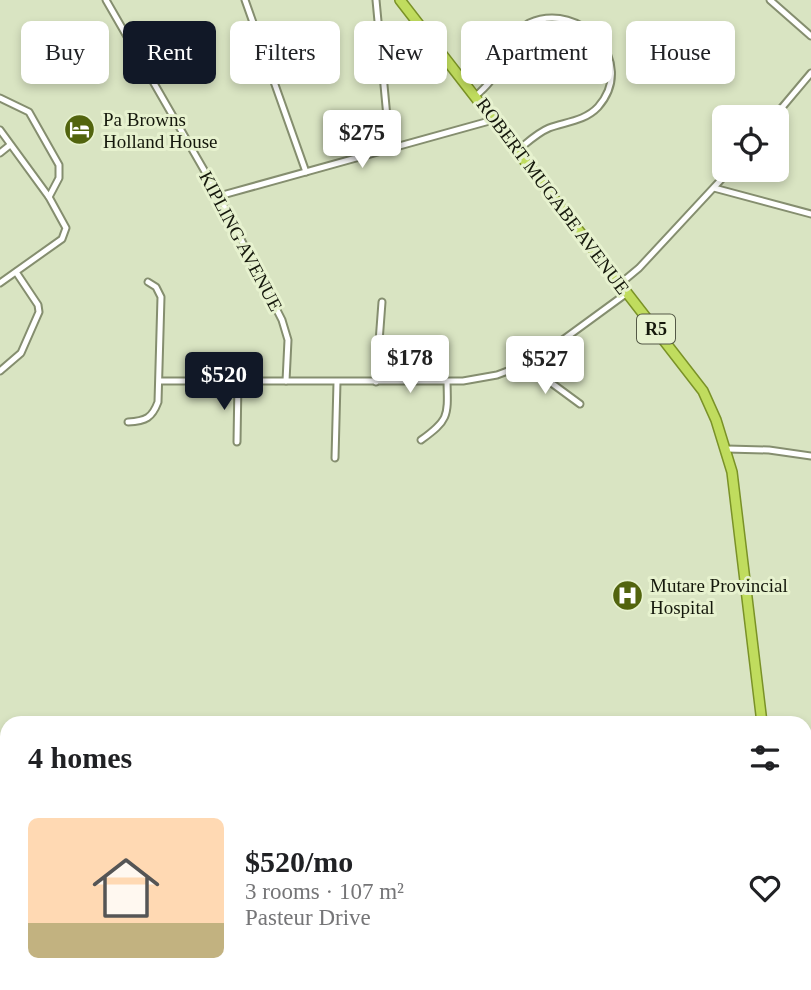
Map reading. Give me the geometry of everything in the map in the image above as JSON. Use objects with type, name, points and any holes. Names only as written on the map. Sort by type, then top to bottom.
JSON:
[{"type":"highway","name":"ROBERT MUGABE AVENUE","points":[[400,0],[703,391],[727,449],[739,514],[761,716]]},
{"type":"street","name":"KIPLING AVENUE","points":[[106,0],[219,196],[282,320],[288,340],[286,381]]},
{"type":"street","points":[[245,0],[306,172]]},
{"type":"street","points":[[376,0],[390,149]]},
{"type":"street","points":[[770,0],[811,36]]},
{"type":"street","points":[[476,96],[491,80],[515,33],[532,21],[552,14],[577,18],[597,32],[609,51],[612,71],[607,92],[597,108],[569,124],[538,133],[518,150]]},
{"type":"street","points":[[784,105],[811,74]]},
{"type":"street","points":[[0,98],[29,112],[60,165],[59,178],[49,197]]},
{"type":"street","points":[[219,196],[494,119]]},
{"type":"street","points":[[0,130],[49,197],[66,228],[66,234],[0,283]]},
{"type":"street","points":[[0,153],[10,145]]},
{"type":"street","points":[[621,283],[639,268],[719,182]]},
{"type":"street","points":[[714,188],[811,214]]},
{"type":"street","points":[[0,371],[22,353],[39,312],[38,305],[16,272]]},
{"type":"street","points":[[128,422],[145,421],[153,414],[158,402],[161,297],[156,287],[148,282]]},
{"type":"street","points":[[160,381],[447,382],[497,375],[534,361],[627,293]]},
{"type":"street","points":[[376,382],[382,302]]},
{"type":"street","points":[[534,361],[546,379],[580,404]]},
{"type":"street","points":[[237,442],[238,381]]},
{"type":"street","points":[[335,458],[337,382]]},
{"type":"street","points":[[421,440],[443,424],[448,412],[447,382]]},
{"type":"street","points":[[727,449],[769,450],[811,456]]},
{"type":"place","name":"Pa Browns Holland House","points":[[80,130]]},
{"type":"place","name":"Mutare Provincial Hospital","points":[[627,596]]}]
